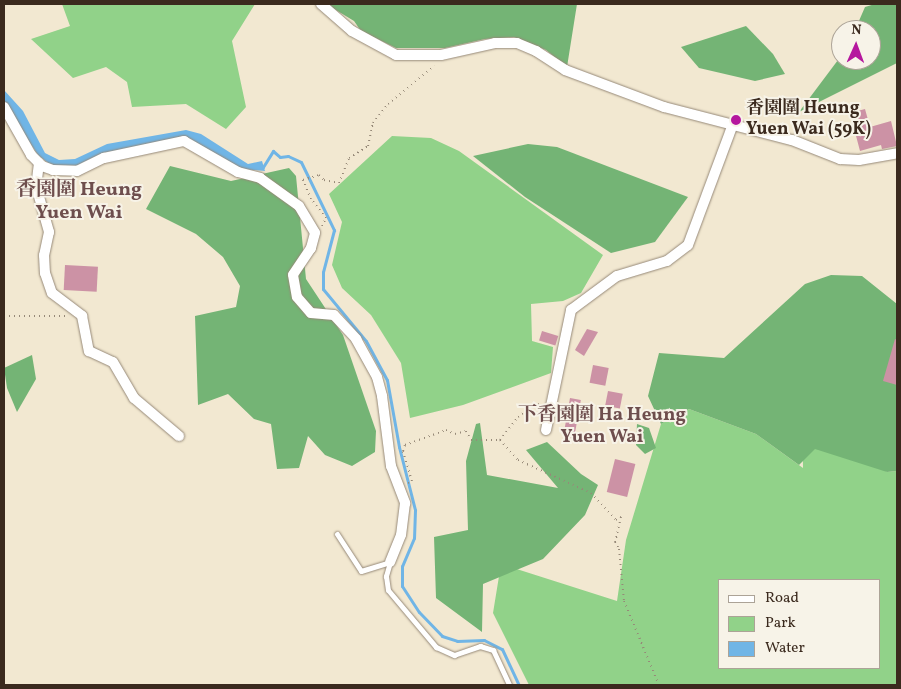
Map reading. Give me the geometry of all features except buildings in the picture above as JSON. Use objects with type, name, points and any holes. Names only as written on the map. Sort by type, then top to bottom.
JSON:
[{"type":"street","points":[[321,4],[352,31],[391,53],[406,56],[447,54],[495,43],[522,44],[572,72],[664,107],[797,142],[840,159],[859,160],[897,153]]},
{"type":"street","points":[[4,107],[30,155],[39,163],[53,170],[78,171],[104,158],[184,141],[238,172],[260,178],[299,206],[315,233],[311,248],[293,275],[297,297],[311,313],[334,315],[356,339],[367,355],[382,396],[391,466],[405,502],[401,534],[390,562]]},
{"type":"street","points":[[546,430],[571,310],[617,276],[667,261],[688,245],[733,124]]},
{"type":"street","points":[[39,163],[36,186],[49,232],[44,255],[45,273],[52,293],[82,316],[89,351],[113,362],[134,398],[179,436]]},
{"type":"lane","points":[[337,534],[361,571],[390,562]]},
{"type":"lane","points":[[390,562],[386,576],[388,590],[436,647],[454,655],[480,646],[492,650],[509,685]]},
{"type":"path","points":[[326,218],[311,199],[303,180],[319,175],[324,180],[339,183],[349,158],[368,146],[373,123],[388,104],[447,54]]},
{"type":"path","points":[[4,316],[82,316]]},
{"type":"path","points":[[500,440],[518,416],[533,405],[552,403]]},
{"type":"path","points":[[412,482],[403,451],[405,445],[446,430],[455,434],[466,432],[471,440],[500,440],[518,460],[590,493],[616,520],[620,517],[615,542],[619,548],[624,601],[659,685]]},
{"type":"green space","points":[[62,4],[255,4],[232,41],[246,107],[226,129],[186,104],[132,107],[127,82],[106,67],[73,78],[31,39],[70,26]]},
{"type":"green space","points":[[326,4],[577,4],[567,67],[546,50],[514,37],[485,39],[445,48],[396,48],[361,31],[354,21]]},
{"type":"green space","points":[[875,4],[897,4],[897,63],[799,112],[831,69],[881,70],[881,20],[859,20],[865,7]]},
{"type":"green space","points":[[746,26],[773,54],[785,74],[755,81],[699,68],[681,47]]},
{"type":"green space","points":[[392,136],[431,138],[459,151],[603,255],[581,293],[563,301],[531,304],[532,341],[553,347],[551,373],[463,405],[410,418],[401,363],[371,315],[342,288],[332,265],[342,222],[329,194]]},
{"type":"green space","points":[[528,144],[557,147],[688,197],[655,242],[611,253],[525,197],[473,156]]},
{"type":"green space","points":[[170,166],[231,181],[289,168],[296,176],[306,279],[343,335],[376,431],[375,452],[352,466],[325,455],[308,436],[299,468],[277,469],[271,424],[254,419],[228,394],[198,405],[195,316],[236,307],[240,286],[223,257],[196,234],[146,209]]},
{"type":"green space","points":[[831,275],[862,276],[897,304],[897,471],[887,472],[815,449],[799,465],[756,434],[689,409],[661,424],[648,396],[659,353],[724,358],[805,284]]},
{"type":"green space","points":[[32,355],[36,379],[17,412],[7,388],[4,368]]},
{"type":"green space","points":[[689,409],[756,434],[803,468],[802,413],[887,472],[897,471],[897,685],[529,685],[493,613],[501,564],[617,601],[626,540],[661,424]]},
{"type":"green space","points":[[480,423],[487,475],[558,488],[526,450],[547,442],[581,474],[598,485],[585,515],[543,559],[483,584],[482,632],[436,598],[434,537],[468,530],[466,461],[476,424]]},
{"type":"green space","points":[[637,424],[649,428],[656,448],[645,454],[636,445]]},
{"type":"water","points":[[4,90],[23,111],[45,153],[59,160],[75,159],[107,144],[186,130],[201,134],[248,164],[262,161],[265,171],[240,169],[187,139],[80,167],[56,169],[38,155],[4,103]]},
{"type":"waterway","points":[[260,167],[263,167],[273,151],[280,157],[288,156],[301,162],[334,230],[323,272],[323,289],[366,341],[387,380],[399,447],[415,510],[414,538],[402,566],[402,586],[419,612],[442,636],[457,641],[484,640],[502,649],[519,685]]},
{"type":"place","name":"香園圍 Heung Yuen Wai (59K)","points":[[736,120]]},
{"type":"district","name":"香園圍 Heung Yuen Wai","points":[[79,202]]},
{"type":"district","name":"下香園圍 Ha Heung Yuen Wai","points":[[602,427]]}]
